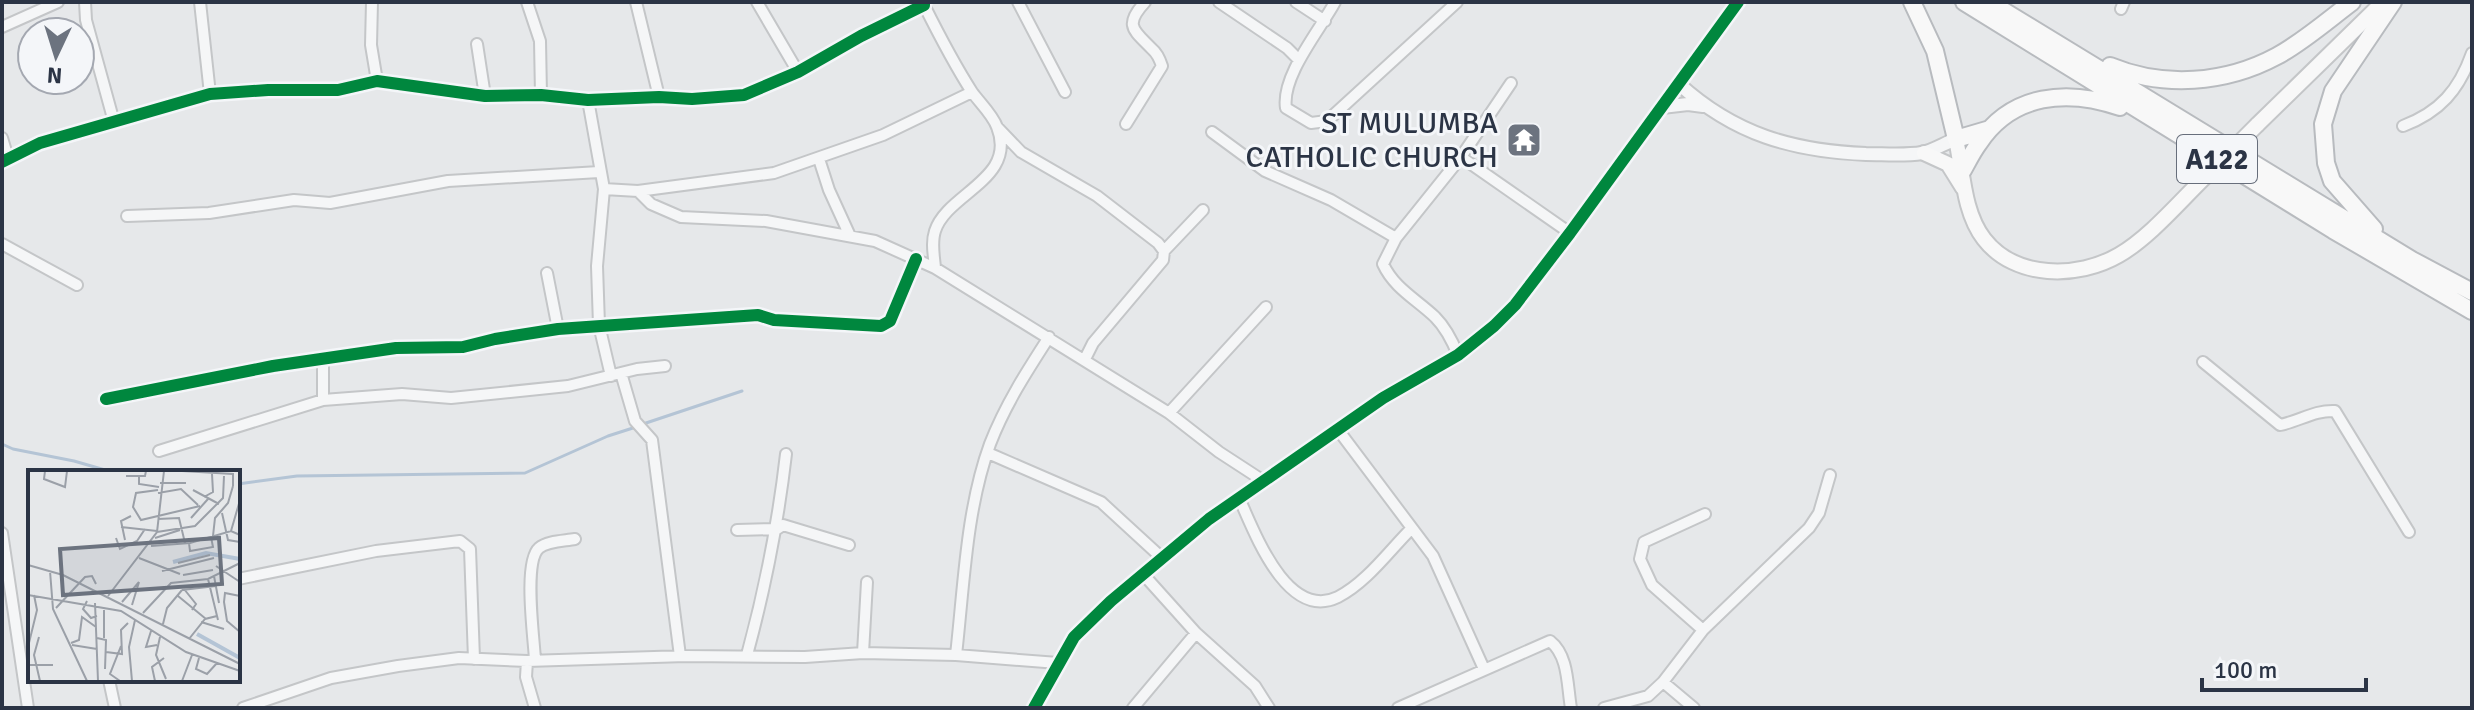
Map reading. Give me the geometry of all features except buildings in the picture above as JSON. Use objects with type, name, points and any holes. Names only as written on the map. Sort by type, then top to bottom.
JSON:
[{"type":"highway","points":[[1912,2],[1935,51],[1956,139],[1990,129]]},
{"type":"highway","name":"A122","points":[[1964,2],[2346,238],[2472,311]]},
{"type":"highway","name":"A122","points":[[1989,2],[2412,260],[2472,292]]},
{"type":"highway","points":[[2043,35],[2127,73],[2149,78],[2194,80],[2220,77],[2268,61],[2291,48],[2352,2]]},
{"type":"highway","points":[[2393,2],[2333,91],[2323,124],[2324,144],[2332,181],[2343,197],[2375,230],[2412,260]]},
{"type":"highway","points":[[1963,170],[1990,129],[2018,106],[2055,97],[2079,95],[2126,109],[2164,127]]},
{"type":"main road","points":[[1956,139],[1968,208],[1984,240],[2012,262],[2032,270],[2063,271],[2095,266],[2120,255],[2206,176],[2383,2]]},
{"type":"main road","points":[[1924,153],[1948,164],[1966,191]]},
{"type":"street","points":[[2,27],[58,2]]},
{"type":"street","points":[[85,2],[86,20],[114,122]]},
{"type":"street","points":[[200,2],[210,94]]},
{"type":"street","points":[[372,2],[371,45],[377,81]]},
{"type":"street","points":[[527,2],[540,41],[541,95]]},
{"type":"street","points":[[636,2],[659,97]]},
{"type":"street","points":[[757,2],[798,72]]},
{"type":"street","points":[[1018,2],[1065,92]]},
{"type":"street","points":[[1126,124],[1162,66],[1154,50],[1138,38],[1132,25],[1134,14],[1145,2]]},
{"type":"street","points":[[1219,2],[1287,48],[1299,60]]},
{"type":"street","points":[[1296,2],[1325,21]]},
{"type":"street","points":[[1335,2],[1299,60],[1285,98],[1286,108],[1311,123],[1327,121],[1457,2]]},
{"type":"street","points":[[1034,708],[1074,637],[1162,558],[1262,480],[1339,431],[1383,398],[1458,355],[1515,305],[1738,2]]},
{"type":"street","points":[[2,138],[5,160],[40,143],[210,94],[338,90],[377,81],[485,96],[541,95],[588,100],[744,95],[798,72],[924,4],[944,46],[972,92],[997,127],[1021,152],[1097,196],[1164,251]]},
{"type":"street","points":[[477,44],[485,96]]},
{"type":"street","points":[[2403,126],[2424,118],[2435,109],[2463,78],[2472,53]]},
{"type":"street","points":[[1458,355],[1450,336],[1436,318],[1390,280],[1383,264],[1396,238],[1461,157],[1511,83]]},
{"type":"street","points":[[1679,84],[1703,106],[1727,121],[1783,144],[1826,152],[1924,153],[1956,139]]},
{"type":"street","points":[[604,189],[638,191],[774,173],[883,135],[972,92]]},
{"type":"street","points":[[588,100],[604,189],[597,266],[599,325],[635,421],[652,440],[680,656]]},
{"type":"street","points":[[1662,107],[1703,106]]},
{"type":"street","points":[[935,268],[932,244],[935,228],[948,211],[987,177],[1001,153],[997,127]]},
{"type":"street","points":[[1212,132],[1265,171],[1331,200],[1396,238]]},
{"type":"street","points":[[1001,153],[1021,152]]},
{"type":"street","points":[[1461,157],[1570,233]]},
{"type":"street","points":[[819,159],[850,236]]},
{"type":"street","points":[[127,216],[209,213],[294,200],[330,203],[448,181],[599,172]]},
{"type":"street","points":[[638,191],[651,204],[681,217],[766,221],[850,236],[875,241],[916,259],[1085,359],[1169,413],[1262,480]]},
{"type":"street","points":[[1085,359],[1093,343],[1163,260],[1164,251],[1203,210]]},
{"type":"street","points":[[2,244],[77,285]]},
{"type":"street","points":[[106,399],[273,366],[396,348],[463,347],[495,339],[599,325],[758,315],[774,320],[881,326],[890,321],[916,259]]},
{"type":"street","points":[[547,273],[558,329]]},
{"type":"street","points":[[1169,413],[1266,307]]},
{"type":"street","points":[[956,655],[975,497],[988,453],[1012,395],[1049,337]]},
{"type":"street","points":[[323,360],[323,400]]},
{"type":"street","points":[[2203,362],[2280,425],[2295,422],[2318,410],[2335,411],[2409,532]]},
{"type":"street","points":[[159,451],[323,400],[402,394],[451,398],[568,386],[665,366]]},
{"type":"street","points":[[1339,431],[1433,556],[1484,669]]},
{"type":"street","points":[[988,453],[1101,502],[1162,558]]},
{"type":"street","points":[[747,655],[765,591],[777,529],[786,454]]},
{"type":"street","points":[[1604,708],[1648,696],[1663,682],[1703,630],[1809,528],[1819,513],[1830,475]]},
{"type":"street","points":[[1239,498],[1265,556],[1295,594],[1315,600],[1336,598],[1362,578],[1411,529]]},
{"type":"street","points":[[1703,630],[1652,585],[1640,559],[1644,542],[1705,514]]},
{"type":"street","points":[[737,530],[777,529],[783,525],[849,545]]},
{"type":"street","points":[[2,533],[28,708]]},
{"type":"street","points":[[535,708],[526,677],[531,660],[532,555],[541,546],[575,539]]},
{"type":"street","points":[[240,579],[376,551],[460,541],[470,549],[472,559],[474,659]]},
{"type":"street","points":[[1143,574],[1196,633],[1255,686],[1269,708]]},
{"type":"street","points":[[863,653],[867,582]]},
{"type":"street","points":[[1133,708],[1196,633]]},
{"type":"street","points":[[1398,708],[1550,641],[1560,649],[1563,657],[1571,708]]},
{"type":"street","points":[[243,708],[331,678],[398,666],[474,659],[805,657],[863,653],[956,655],[1058,663]]},
{"type":"street","points":[[109,682],[115,708]]},
{"type":"street","points":[[1663,682],[1694,708]]},
{"type":"waterway","points":[[643,424],[742,391]]},
{"type":"waterway","points":[[240,484],[297,476],[525,473],[608,436],[636,427]]},
{"type":"waterway","points":[[2,444],[105,470]]},
{"type":"cycle path","points":[[2,162],[40,143],[210,94],[338,90],[377,81],[485,96],[541,95],[588,100],[744,95],[798,72],[924,5],[924,2]]},
{"type":"cycle path","points":[[1034,708],[1074,637],[1111,601],[1209,519],[1383,398],[1458,355],[1515,305],[1738,2]]},
{"type":"cycle path","points":[[106,399],[273,366],[396,348],[463,347],[558,329],[758,315],[774,320],[881,326],[890,321],[916,259]]},
{"type":"place","name":"ST MULUMBA CATHOLIC CHURCH","points":[[1524,140]]}]
